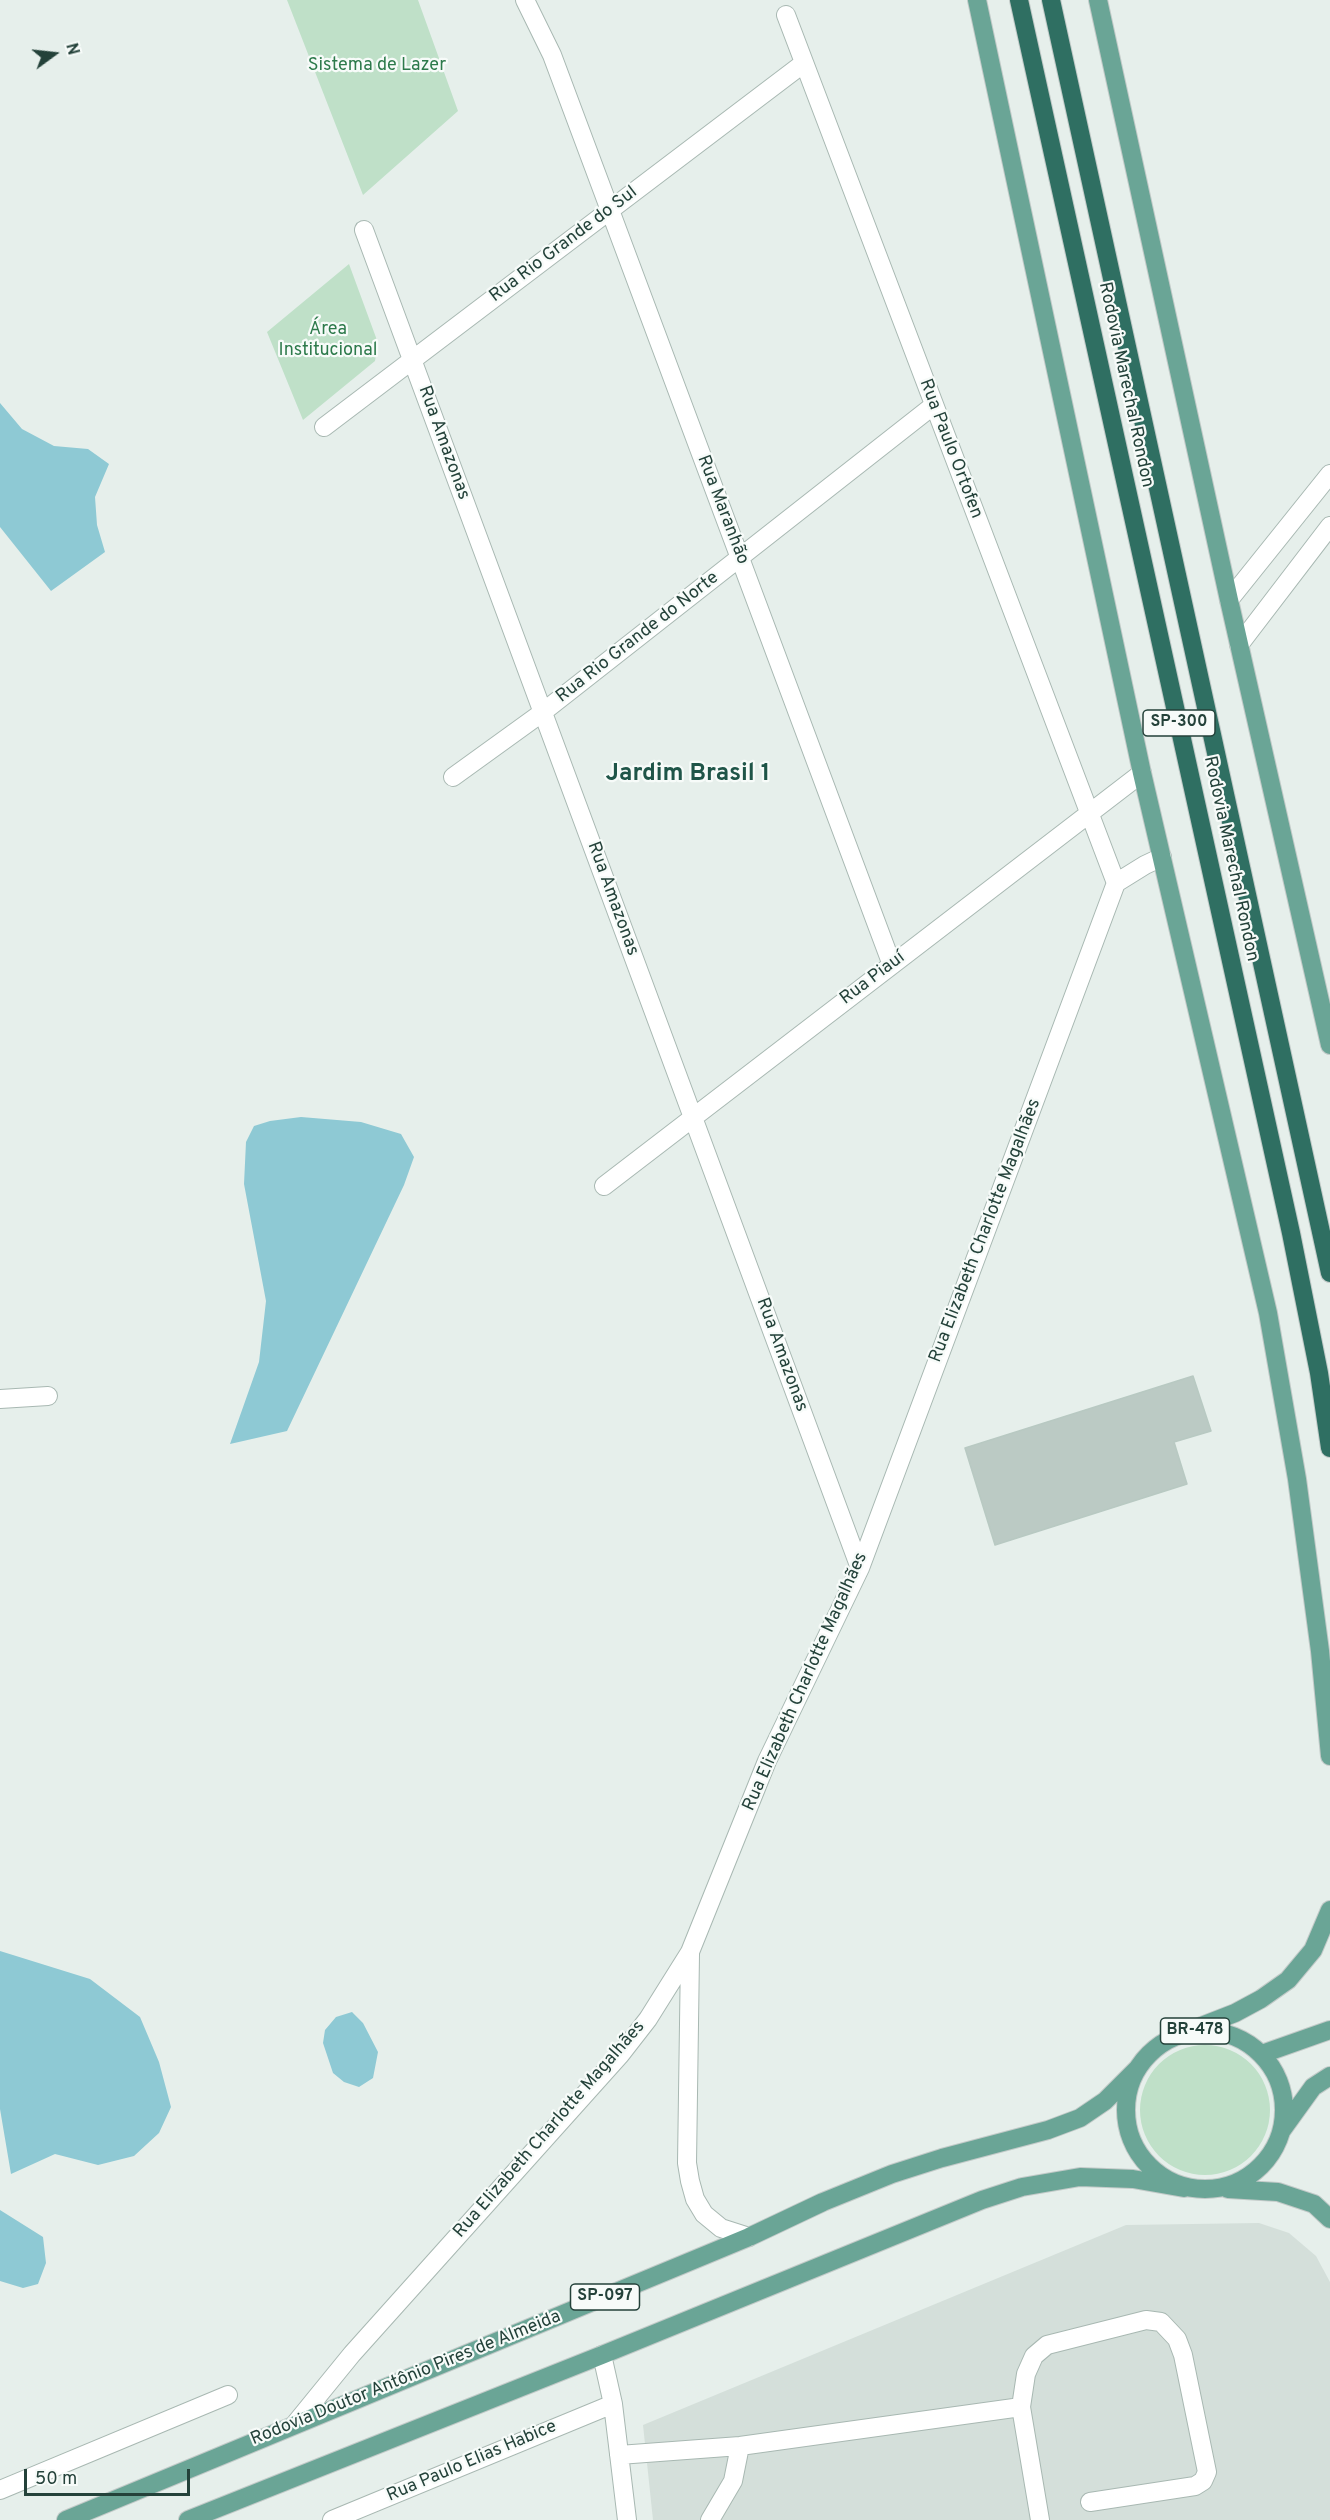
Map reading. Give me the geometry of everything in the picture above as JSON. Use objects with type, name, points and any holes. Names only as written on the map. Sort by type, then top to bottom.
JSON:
[{"type":"highway","name":"Rodovia Marechal Rondon","points":[[1019,0],[1291,1233],[1319,1373],[1330,1448]]},
{"type":"highway","name":"Rodovia Marechal Rondon","points":[[1051,0],[1330,1273]]},
{"type":"main road","points":[[977,0],[1143,773],[1268,1313],[1298,1479],[1320,1651],[1330,1756]]},
{"type":"main road","points":[[1098,0],[1229,600],[1330,1045]]},
{"type":"main road","points":[[1179,2034],[1235,2013],[1261,1999],[1288,1980],[1313,1950],[1330,1910]]},
{"type":"main road","name":"BR-478","points":[[1137,2069],[1155,2048],[1179,2034],[1201,2030],[1223,2032],[1244,2040],[1262,2054]]},
{"type":"main road","points":[[1282,2130],[1284,2102],[1277,2076],[1262,2054],[1330,2030]]},
{"type":"main road","points":[[1137,2069],[1127,2091],[1125,2116],[1131,2140],[1144,2161],[1162,2178],[1185,2188]]},
{"type":"main road","name":"Rodovia Doutor Antônio Pires de Almeida","points":[[66,2520],[749,2237],[823,2202],[892,2174],[942,2158],[1048,2130],[1080,2118],[1105,2101],[1137,2069]]},
{"type":"main road","points":[[1220,2189],[1242,2182],[1260,2169],[1274,2151],[1282,2130],[1313,2087],[1330,2076]]},
{"type":"main road","points":[[188,2520],[602,2355],[937,2217],[1022,2187],[1072,2178],[1105,2177],[1133,2179],[1185,2188],[1278,2192],[1314,2204],[1330,2219]]},
{"type":"street","name":"Rua Maranhão","points":[[525,0],[552,55],[892,964]]},
{"type":"street","name":"Rua Paulo Ortofen","points":[[786,15],[1116,883]]},
{"type":"street","name":"Rua Rio Grande do Sul","points":[[324,427],[804,63]]},
{"type":"street","name":"Rua Amazonas","points":[[364,230],[860,1568]]},
{"type":"street","name":"Rua Rio Grande do Norte","points":[[453,777],[543,712],[934,405]]},
{"type":"street","points":[[1229,600],[1330,474]]},
{"type":"street","points":[[1239,645],[1330,526]]},
{"type":"street","name":"Rua Piauí","points":[[604,1186],[1143,773]]},
{"type":"street","points":[[1116,883],[1162,857]]},
{"type":"street","name":"Rua Elizabeth Charlotte Magalhães","points":[[295,2424],[352,2354],[620,2055],[648,2019],[690,1952],[767,1761],[860,1568],[1116,883]]},
{"type":"street","points":[[0,1399],[48,1396]]},
{"type":"street","points":[[690,1952],[687,2163],[690,2181],[695,2199],[704,2214],[721,2228],[749,2237]]},
{"type":"street","points":[[1040,2520],[1021,2407],[1026,2374],[1034,2356],[1047,2345],[1146,2320],[1161,2322],[1177,2339],[1183,2355],[1207,2472],[1203,2481],[1194,2486],[1090,2502]]},
{"type":"street","points":[[602,2355],[613,2404],[627,2520]]},
{"type":"street","points":[[0,2490],[228,2395]]},
{"type":"street","name":"Rua Paulo Elias Habice","points":[[332,2520],[613,2404]]},
{"type":"street","points":[[619,2455],[740,2446],[1021,2407]]},
{"type":"street","points":[[710,2520],[733,2481],[740,2446]]},
{"type":"shaded area","points":[[1259,2223],[1289,2233],[1316,2256],[1330,2282],[1330,2520],[653,2520],[643,2425],[1126,2225]]},
{"type":"green space","name":"Sistema de Lazer","points":[[287,0],[418,0],[458,111],[363,195]]},
{"type":"green space","name":"Área Institucional","points":[[349,264],[378,343],[375,361],[303,420],[267,332]]},
{"type":"green space","points":[[1205,2045],[1230,2050],[1251,2064],[1265,2085],[1270,2110],[1265,2135],[1251,2156],[1230,2170],[1205,2175],[1180,2170],[1159,2156],[1145,2135],[1140,2110],[1145,2085],[1159,2064],[1180,2050]]},
{"type":"water","points":[[0,403],[22,429],[54,446],[88,449],[109,464],[95,497],[97,525],[105,552],[51,591],[0,527]]},
{"type":"water","points":[[301,1117],[361,1122],[401,1134],[414,1157],[404,1185],[287,1431],[230,1444],[259,1362],[266,1301],[244,1184],[246,1142],[254,1126],[270,1121]]},
{"type":"water","points":[[0,1951],[90,1979],[140,2017],[159,2062],[171,2107],[159,2133],[134,2156],[98,2165],[55,2154],[11,2174],[0,2109]]},
{"type":"water","points":[[352,2012],[363,2023],[378,2052],[373,2078],[359,2087],[344,2082],[333,2073],[323,2043],[325,2030],[336,2017]]},
{"type":"water","points":[[0,2210],[43,2237],[46,2263],[38,2284],[23,2288],[0,2281]]},
{"type":"building","points":[[1193,1376],[1211,1431],[1174,1442],[1187,1484],[995,1545],[965,1448]]},
{"type":"district","name":"Jardim Brasil 1","points":[[688,775]]}]
